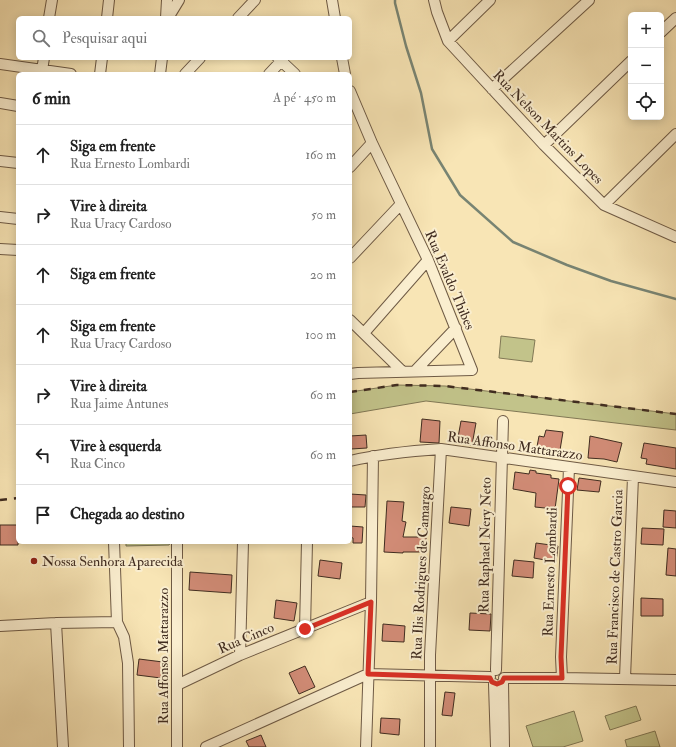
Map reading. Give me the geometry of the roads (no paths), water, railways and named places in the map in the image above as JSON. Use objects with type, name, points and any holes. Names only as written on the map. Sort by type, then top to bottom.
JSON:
[{"type":"street","points":[[49,16],[52,0]]},
{"type":"street","points":[[107,16],[109,0]]},
{"type":"street","points":[[167,0],[167,16]]},
{"type":"street","points":[[168,16],[179,0]]},
{"type":"street","points":[[240,16],[255,0]]},
{"type":"street","points":[[332,0],[333,16]]},
{"type":"street","name":"Rua Nelson Martins Lopes","points":[[434,0],[448,41],[544,145],[604,205],[676,238]]},
{"type":"street","points":[[448,41],[490,0]]},
{"type":"street","points":[[492,89],[589,0]]},
{"type":"street","points":[[664,29],[676,18]]},
{"type":"street","points":[[42,70],[44,60]]},
{"type":"street","points":[[100,72],[102,60]]},
{"type":"street","points":[[160,72],[162,60]]},
{"type":"street","points":[[187,72],[198,60]]},
{"type":"street","points":[[271,72],[280,60]]},
{"type":"street","points":[[282,60],[293,72]]},
{"type":"street","points":[[342,60],[345,72]]},
{"type":"street","points":[[0,64],[56,72]]},
{"type":"street","points":[[544,145],[628,64]]},
{"type":"street","name":"Rua Evaldo Thibes","points":[[352,96],[400,205],[428,260],[472,370],[416,370],[352,374]]},
{"type":"street","points":[[0,103],[16,106]]},
{"type":"street","points":[[604,205],[676,134]]},
{"type":"street","points":[[352,164],[372,143]]},
{"type":"street","points":[[0,161],[16,163]]},
{"type":"street","points":[[352,256],[400,205]]},
{"type":"street","points":[[0,217],[16,219]]},
{"type":"street","points":[[0,249],[16,250]]},
{"type":"street","points":[[364,333],[428,260]]},
{"type":"street","points":[[352,322],[402,371]]},
{"type":"street","points":[[416,370],[456,328]]},
{"type":"street","name":"Rua Raphael Nery Neto","points":[[497,678],[503,421]]},
{"type":"street","name":"Rua Affonso Mattarazzo","points":[[352,461],[408,451],[441,449],[676,482]]},
{"type":"street","name":"Rua Ilis Rodrigues de Camargo","points":[[430,747],[430,675],[441,449]]},
{"type":"street","points":[[366,747],[371,602],[373,456]]},
{"type":"street","name":"Rua Ernesto Lombardi","points":[[562,678],[561,657],[569,468]]},
{"type":"street","name":"Rua Francisco de Castro Garcia","points":[[625,678],[633,476]]},
{"type":"street","points":[[114,544],[117,622],[124,637],[128,663],[129,747]]},
{"type":"street","name":"Rua Affonso Mattarazzo","points":[[177,544],[177,747]]},
{"type":"street","points":[[240,655],[243,544]]},
{"type":"street","points":[[305,629],[307,544]]},
{"type":"street","name":"Rua Cinco","points":[[177,685],[240,655],[371,602]]},
{"type":"street","points":[[0,626],[117,622]]},
{"type":"street","points":[[56,623],[63,747]]},
{"type":"street","points":[[206,747],[368,674],[497,678],[625,678],[676,680]]},
{"type":"street","points":[[496,747],[497,678]]},
{"type":"street","points":[[497,678],[504,747]]},
{"type":"waterway","points":[[395,0],[406,46],[421,93],[432,149],[460,195],[513,242],[567,265],[611,281],[676,299]]},
{"type":"railway","points":[[352,392],[397,385],[445,386],[676,414]]},
{"type":"railway","points":[[0,500],[16,498]]},
{"type":"place","name":"Nossa Senhora Aparecida","points":[[34,561]]}]
